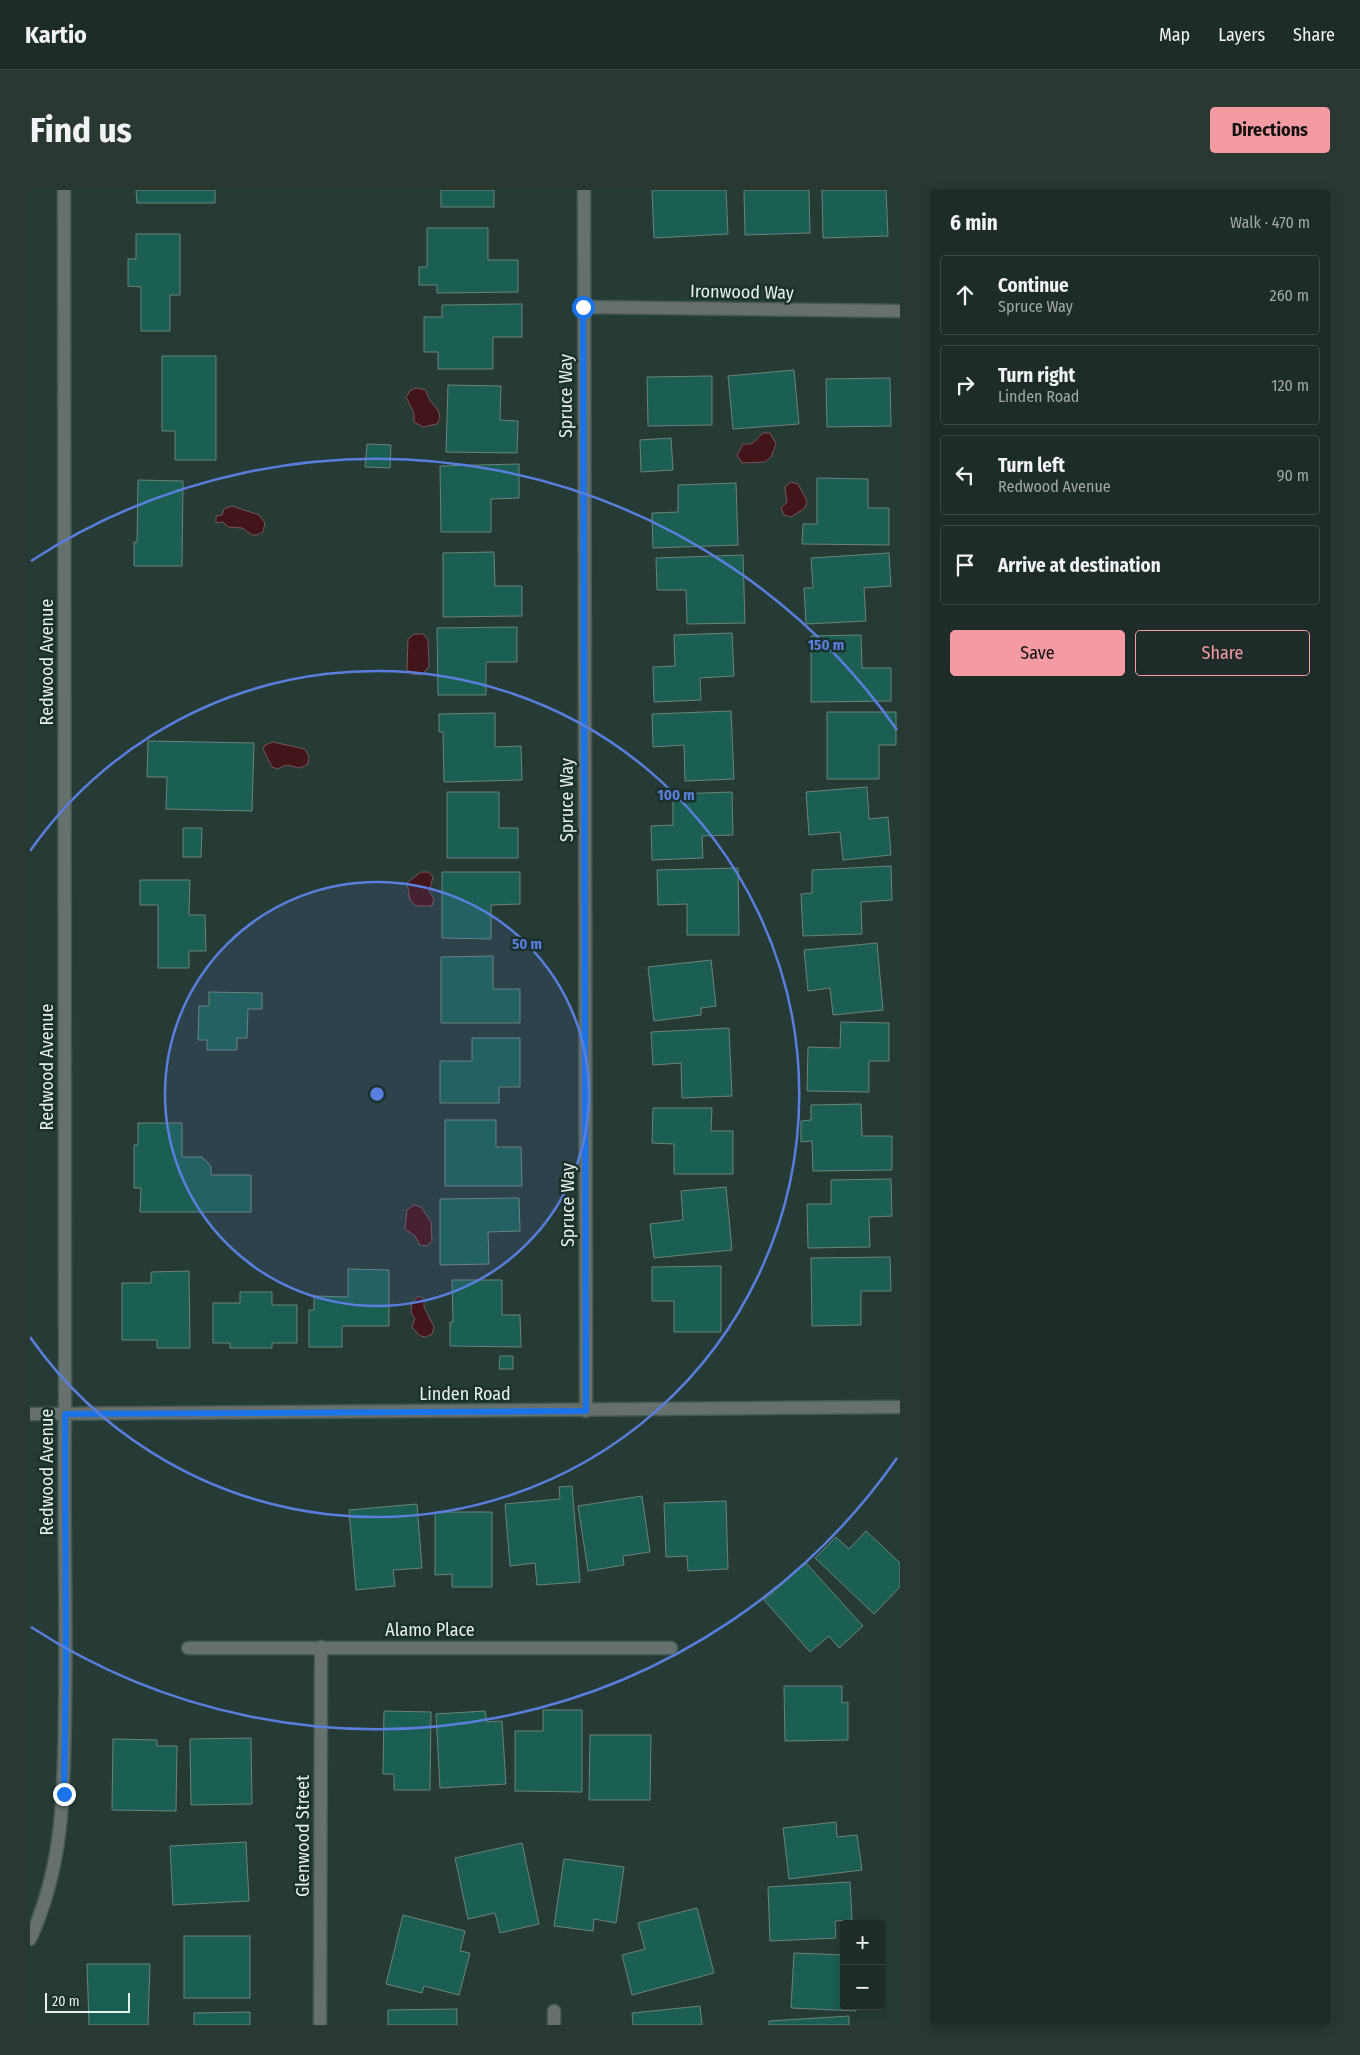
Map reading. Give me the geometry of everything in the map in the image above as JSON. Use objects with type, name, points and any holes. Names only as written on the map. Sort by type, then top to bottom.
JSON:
[{"type":"street","name":"Redwood Avenue","points":[[30,1939],[46,1903],[55,1867],[61,1834],[64,1794],[66,1668],[64,190]]},
{"type":"street","name":"Spruce Way","points":[[584,190],[586,1411]]},
{"type":"street","name":"Ironwood Way","points":[[583,307],[900,311]]},
{"type":"street","name":"Linden Road","points":[[30,1414],[900,1407]]},
{"type":"street","name":"Alamo Place","points":[[188,1648],[671,1648]]},
{"type":"street","name":"Glenwood Street","points":[[320,2025],[321,1648]]},
{"type":"street","points":[[554,2011],[554,2025]]},
{"type":"shaded area","points":[[416,388],[426,390],[429,399],[438,410],[440,418],[437,424],[423,427],[414,422],[414,413],[406,397],[411,390]]},
{"type":"shaded area","points":[[763,433],[770,433],[776,444],[771,457],[765,462],[742,463],[737,455],[743,444],[752,443]]},
{"type":"shaded area","points":[[791,482],[798,484],[807,501],[805,508],[791,517],[784,515],[781,508],[787,502],[785,487]]},
{"type":"shaded area","points":[[232,506],[259,515],[265,523],[263,532],[252,535],[242,528],[228,527],[223,522],[216,523],[216,516],[222,515],[224,509]]},
{"type":"shaded area","points":[[414,634],[423,634],[428,640],[429,666],[422,675],[411,674],[407,669],[408,639]]},
{"type":"shaded area","points":[[273,742],[305,749],[309,757],[308,764],[300,768],[284,766],[278,769],[272,767],[263,749],[265,745]]},
{"type":"shaded area","points":[[421,872],[429,872],[433,877],[429,892],[434,898],[432,906],[416,906],[410,900],[407,883]]},
{"type":"shaded area","points":[[414,1205],[421,1207],[431,1222],[432,1241],[427,1246],[420,1245],[415,1236],[405,1229],[407,1210]]},
{"type":"shaded area","points":[[418,1296],[424,1299],[424,1307],[434,1327],[432,1334],[426,1337],[420,1336],[412,1327],[415,1319],[411,1312],[412,1303]]},
{"type":"building","points":[[136,190],[215,190],[215,203],[137,203]]},
{"type":"building","points":[[441,190],[494,190],[494,207],[441,207]]},
{"type":"building","points":[[652,190],[726,190],[728,234],[654,238]]},
{"type":"building","points":[[744,190],[809,190],[810,233],[745,235]]},
{"type":"building","points":[[822,190],[886,190],[888,236],[823,238]]},
{"type":"building","points":[[427,228],[488,228],[488,260],[518,260],[518,292],[437,293],[437,285],[419,285],[419,267],[427,267]]},
{"type":"building","points":[[136,234],[180,234],[180,295],[170,295],[170,331],[141,331],[141,287],[128,286],[128,259],[136,259]]},
{"type":"building","points":[[522,304],[522,337],[493,337],[493,369],[438,369],[438,352],[424,352],[424,317],[442,317],[442,305]]},
{"type":"building","points":[[162,356],[216,356],[216,460],[175,460],[175,431],[162,431]]},
{"type":"building","points":[[794,370],[799,424],[733,429],[728,376]]},
{"type":"building","points":[[712,376],[712,425],[648,426],[647,377]]},
{"type":"building","points":[[890,378],[891,426],[827,427],[826,379]]},
{"type":"building","points":[[448,385],[501,386],[500,420],[518,421],[517,453],[446,452]]},
{"type":"building","points":[[671,438],[673,470],[641,472],[640,440]]},
{"type":"building","points":[[367,444],[391,445],[390,468],[365,467]]},
{"type":"building","points":[[519,464],[519,498],[491,499],[491,532],[441,532],[440,466]]},
{"type":"building","points":[[817,478],[868,479],[868,508],[889,508],[889,545],[802,544],[803,524],[817,524]]},
{"type":"building","points":[[138,480],[183,481],[182,566],[134,566],[134,542],[137,542]]},
{"type":"building","points":[[736,483],[738,545],[653,548],[652,513],[678,512],[678,485]]},
{"type":"building","points":[[494,552],[495,586],[522,586],[522,616],[443,617],[443,553]]},
{"type":"building","points":[[889,553],[891,586],[864,588],[866,621],[806,624],[804,588],[813,588],[811,558]]},
{"type":"building","points":[[743,555],[745,623],[687,624],[686,590],[657,590],[656,558]]},
{"type":"building","points":[[517,627],[517,662],[486,662],[486,695],[438,695],[437,628]]},
{"type":"building","points":[[732,633],[734,676],[700,678],[701,700],[654,702],[653,667],[675,666],[674,635]]},
{"type":"building","points":[[861,635],[862,668],[891,668],[891,701],[811,702],[811,636]]},
{"type":"building","points":[[731,711],[734,779],[685,781],[684,745],[653,747],[652,714]]},
{"type":"building","points":[[827,712],[896,712],[896,745],[879,745],[879,779],[827,779]]},
{"type":"building","points":[[495,713],[495,747],[521,746],[522,780],[444,782],[443,732],[439,732],[439,714]]},
{"type":"building","points":[[148,741],[254,743],[252,811],[166,809],[167,777],[147,777]]},
{"type":"building","points":[[867,787],[869,819],[888,817],[891,855],[843,860],[840,832],[809,835],[806,792]]},
{"type":"building","points":[[447,792],[499,792],[499,828],[518,828],[518,858],[447,858]]},
{"type":"building","points":[[732,792],[733,835],[702,836],[703,858],[652,860],[651,826],[673,825],[673,794]]},
{"type":"building","points":[[183,828],[202,828],[201,857],[183,857]]},
{"type":"building","points":[[891,866],[892,900],[861,902],[862,934],[803,936],[801,894],[812,893],[812,870]]},
{"type":"building","points":[[738,868],[739,935],[687,935],[687,904],[658,905],[657,870]]},
{"type":"building","points":[[442,872],[520,872],[520,904],[491,905],[491,939],[442,938]]},
{"type":"building","points":[[140,880],[190,880],[189,915],[205,915],[206,951],[189,951],[189,968],[158,968],[158,905],[140,905]]},
{"type":"building","points":[[877,943],[883,1010],[833,1015],[830,988],[808,991],[804,950]]},
{"type":"building","points":[[493,956],[493,989],[520,989],[520,1023],[441,1023],[441,957]]},
{"type":"building","points":[[711,960],[716,1006],[701,1008],[701,1015],[654,1021],[648,967]]},
{"type":"building","points":[[209,992],[262,993],[262,1009],[248,1009],[247,1038],[237,1038],[237,1050],[207,1050],[207,1040],[198,1040],[199,1006],[209,1006]]},
{"type":"building","points":[[841,1022],[889,1023],[889,1061],[869,1061],[869,1092],[807,1091],[808,1047],[840,1048]]},
{"type":"building","points":[[729,1028],[732,1096],[682,1098],[681,1063],[653,1065],[651,1032]]},
{"type":"building","points":[[472,1038],[520,1038],[520,1087],[499,1087],[499,1103],[440,1103],[440,1061],[472,1061]]},
{"type":"building","points":[[861,1104],[862,1136],[892,1136],[892,1170],[813,1171],[812,1141],[801,1142],[801,1121],[811,1120],[811,1105]]},
{"type":"building","points":[[653,1108],[712,1108],[711,1131],[733,1131],[733,1174],[674,1174],[674,1144],[652,1143]]},
{"type":"building","points":[[445,1120],[496,1120],[496,1147],[521,1147],[522,1186],[445,1186]]},
{"type":"building","points":[[138,1123],[182,1123],[182,1157],[202,1157],[211,1166],[211,1175],[251,1175],[251,1212],[140,1212],[141,1188],[134,1188],[134,1145],[138,1145]]},
{"type":"building","points":[[891,1179],[892,1216],[869,1217],[870,1247],[808,1248],[807,1204],[831,1204],[831,1180]]},
{"type":"building","points":[[726,1187],[732,1250],[654,1258],[650,1224],[683,1220],[681,1191]]},
{"type":"building","points":[[519,1198],[520,1231],[488,1232],[489,1264],[440,1265],[440,1199]]},
{"type":"building","points":[[890,1257],[891,1291],[861,1291],[861,1325],[812,1326],[811,1258]]},
{"type":"building","points":[[721,1266],[721,1332],[674,1332],[674,1301],[652,1301],[652,1267]]},
{"type":"building","points":[[348,1269],[389,1270],[389,1326],[342,1326],[342,1347],[309,1347],[309,1310],[314,1310],[314,1296],[348,1297]]},
{"type":"building","points":[[189,1271],[190,1348],[157,1348],[157,1340],[122,1340],[122,1283],[151,1283],[151,1272]]},
{"type":"building","points":[[452,1280],[502,1280],[502,1315],[520,1315],[521,1347],[450,1346],[450,1322],[453,1322]]},
{"type":"building","points":[[240,1292],[272,1292],[272,1305],[297,1305],[297,1343],[272,1343],[272,1348],[230,1348],[230,1343],[213,1343],[213,1303],[240,1303]]},
{"type":"building","points":[[500,1356],[513,1356],[513,1369],[499,1369]]},
{"type":"building","points":[[572,1486],[580,1582],[537,1585],[535,1563],[510,1566],[505,1504],[560,1499],[559,1487]]},
{"type":"building","points":[[642,1496],[650,1552],[623,1556],[624,1565],[588,1571],[578,1506]]},
{"type":"building","points":[[726,1501],[728,1569],[688,1571],[687,1556],[666,1557],[664,1503]]},
{"type":"building","points":[[417,1504],[422,1568],[393,1570],[395,1586],[356,1590],[349,1510]]},
{"type":"building","points":[[435,1512],[492,1512],[492,1587],[452,1587],[452,1574],[435,1575]]},
{"type":"building","points":[[866,1531],[900,1563],[900,1587],[874,1614],[815,1558],[836,1537],[849,1549]]},
{"type":"building","points":[[806,1563],[863,1626],[839,1648],[829,1636],[810,1652],[764,1600]]},
{"type":"building","points":[[784,1686],[842,1686],[842,1703],[848,1702],[848,1740],[785,1741]]},
{"type":"building","points":[[543,1710],[582,1710],[582,1792],[515,1791],[515,1731],[543,1731]]},
{"type":"building","points":[[384,1711],[431,1712],[430,1790],[394,1790],[394,1774],[383,1774]]},
{"type":"building","points":[[485,1711],[487,1722],[502,1721],[506,1784],[440,1788],[436,1714]]},
{"type":"building","points":[[590,1735],[651,1735],[650,1800],[589,1800]]},
{"type":"building","points":[[251,1738],[252,1804],[191,1805],[190,1739]]},
{"type":"building","points":[[113,1739],[157,1740],[157,1746],[177,1746],[176,1811],[112,1810]]},
{"type":"building","points":[[836,1822],[837,1837],[857,1835],[862,1870],[789,1879],[783,1828]]},
{"type":"building","points":[[246,1842],[249,1901],[173,1905],[170,1846]]},
{"type":"building","points":[[522,1843],[539,1924],[500,1933],[495,1913],[468,1919],[455,1858]]},
{"type":"building","points":[[564,1859],[624,1867],[616,1923],[594,1919],[593,1931],[554,1926]]},
{"type":"building","points":[[850,1882],[852,1920],[835,1921],[836,1938],[770,1941],[768,1887]]},
{"type":"building","points":[[697,1908],[714,1973],[632,1995],[622,1955],[645,1949],[638,1923]]},
{"type":"building","points":[[403,1915],[465,1931],[460,1951],[470,1953],[459,1995],[424,1986],[422,1993],[386,1984]]},
{"type":"building","points":[[184,1936],[250,1936],[250,1998],[184,1998]]},
{"type":"building","points":[[794,1953],[840,1955],[840,2010],[856,2011],[791,2008]]},
{"type":"building","points":[[87,1964],[150,1964],[148,2025],[89,2025]]},
{"type":"building","points":[[700,2006],[702,2025],[633,2025],[632,2013]]},
{"type":"building","points":[[457,2009],[457,2025],[388,2025],[388,2010]]},
{"type":"building","points":[[250,2012],[250,2025],[194,2025],[194,2013]]},
{"type":"building","points":[[849,2016],[849,2025],[769,2025],[769,2021]]},
{"type":"route","points":[[64,1794],[66,1668],[65,1414],[586,1411],[583,307]]}]
